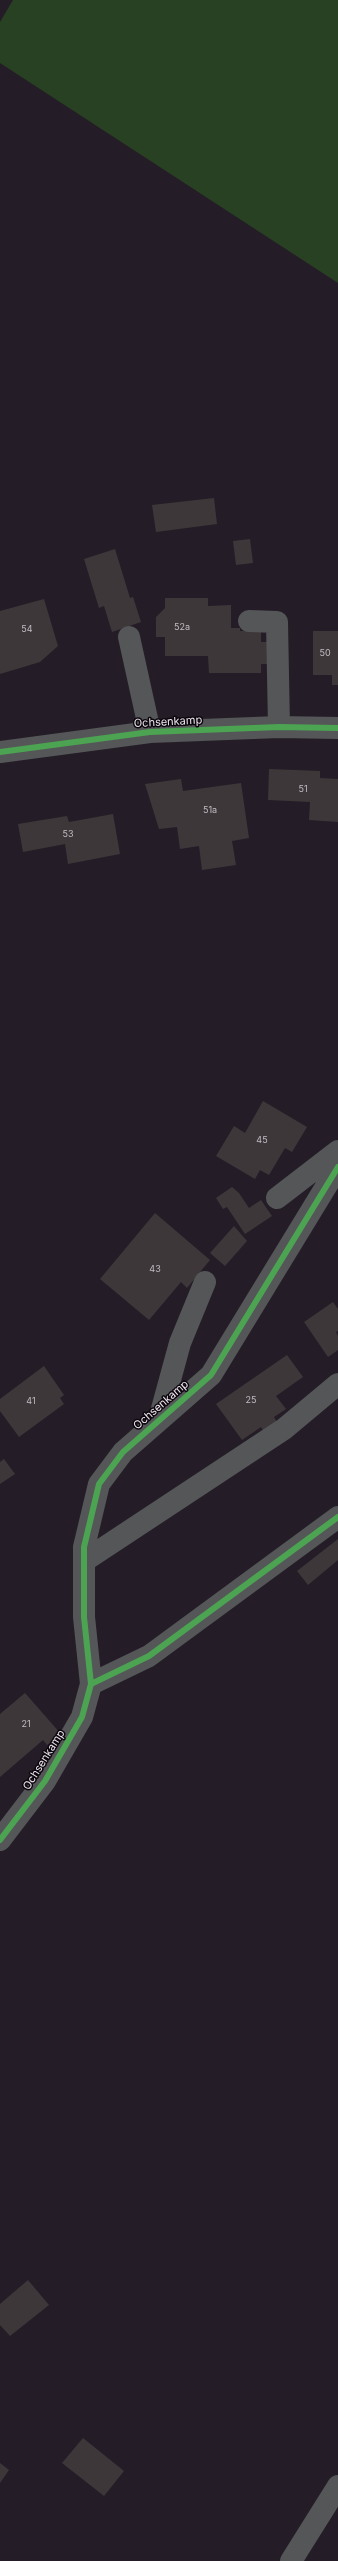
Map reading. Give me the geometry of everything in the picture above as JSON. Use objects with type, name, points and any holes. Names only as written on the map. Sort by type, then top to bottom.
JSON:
[{"type":"street","points":[[249,621],[277,622],[280,727]]},
{"type":"street","points":[[129,637],[150,732]]},
{"type":"street","name":"Ochsenkamp","points":[[0,752],[150,732],[280,727],[338,728]]},
{"type":"street","points":[[277,1198],[338,1151]]},
{"type":"street","name":"Ochsenkamp","points":[[0,1840],[49,1775],[82,1717],[91,1684],[84,1617],[84,1546],[99,1484],[123,1452],[211,1375],[338,1166]]},
{"type":"street","points":[[159,1420],[180,1343],[205,1282]]},
{"type":"street","points":[[84,1561],[284,1429],[338,1384]]},
{"type":"street","points":[[91,1684],[149,1656],[338,1517]]},
{"type":"street","points":[[292,2561],[338,2486]]},
{"type":"green space","points":[[13,0],[338,0],[338,283],[0,63],[0,22]]},
{"type":"building","points":[[214,498],[217,524],[156,532],[152,505]]},
{"type":"building","points":[[250,539],[253,563],[236,565],[233,541]]},
{"type":"building","points":[[115,549],[130,598],[133,597],[141,622],[112,632],[104,606],[99,608],[84,559]]},
{"type":"building","points":[[165,598],[208,598],[208,606],[231,605],[231,628],[240,628],[240,631],[261,631],[261,642],[269,642],[270,664],[261,664],[261,673],[209,673],[208,656],[165,656],[165,637],[156,637],[156,617],[165,608]]},
{"type":"building","points":[[44,599],[58,646],[40,662],[0,674],[0,611]]},
{"type":"building","points":[[313,631],[338,631],[338,685],[332,685],[332,675],[313,675]]},
{"type":"building","points":[[269,769],[320,771],[320,778],[338,779],[338,822],[309,820],[310,802],[268,800]]},
{"type":"building","points":[[181,779],[183,791],[241,783],[249,838],[232,841],[236,865],[202,870],[199,846],[180,849],[177,827],[159,829],[145,784]]},
{"type":"building","points":[[113,814],[120,854],[68,864],[65,844],[23,852],[18,824],[67,816],[69,822]]},
{"type":"building","points":[[263,1101],[307,1127],[292,1152],[285,1148],[269,1175],[260,1170],[255,1179],[216,1156],[234,1126],[245,1133]]},
{"type":"building","points":[[232,1187],[239,1193],[249,1208],[261,1200],[272,1216],[245,1234],[227,1207],[223,1209],[216,1198]]},
{"type":"building","points":[[155,1213],[210,1260],[187,1288],[181,1282],[149,1320],[100,1279]]},
{"type":"building","points":[[234,1226],[247,1241],[225,1266],[210,1253]]},
{"type":"building","points":[[333,1302],[338,1309],[338,1331],[336,1332],[338,1336],[338,1350],[328,1357],[304,1322]]},
{"type":"building","points":[[287,1355],[303,1377],[276,1396],[286,1409],[274,1417],[279,1426],[266,1435],[261,1427],[242,1440],[216,1404]]},
{"type":"building","points":[[44,1366],[64,1395],[60,1398],[64,1404],[19,1437],[0,1411],[0,1399]]},
{"type":"building","points":[[4,1459],[15,1474],[0,1484],[0,1462]]},
{"type":"building","points":[[338,1539],[338,1560],[308,1585],[297,1571]]},
{"type":"building","points":[[25,1693],[61,1734],[47,1745],[43,1740],[0,1777],[0,1714]]},
{"type":"building","points":[[28,2280],[49,2305],[10,2336],[0,2325],[0,2304]]},
{"type":"building","points":[[83,2438],[124,2471],[104,2496],[62,2463]]},
{"type":"building","points":[[0,2463],[9,2470],[0,2483]]},
{"type":"cycle path","points":[[0,752],[150,732],[279,727],[338,728]]},
{"type":"cycle path","points":[[0,1840],[45,1781],[82,1717],[91,1684],[84,1617],[84,1547],[99,1484],[123,1452],[211,1375],[338,1167]]},
{"type":"cycle path","points":[[91,1684],[149,1656],[338,1517]]}]
